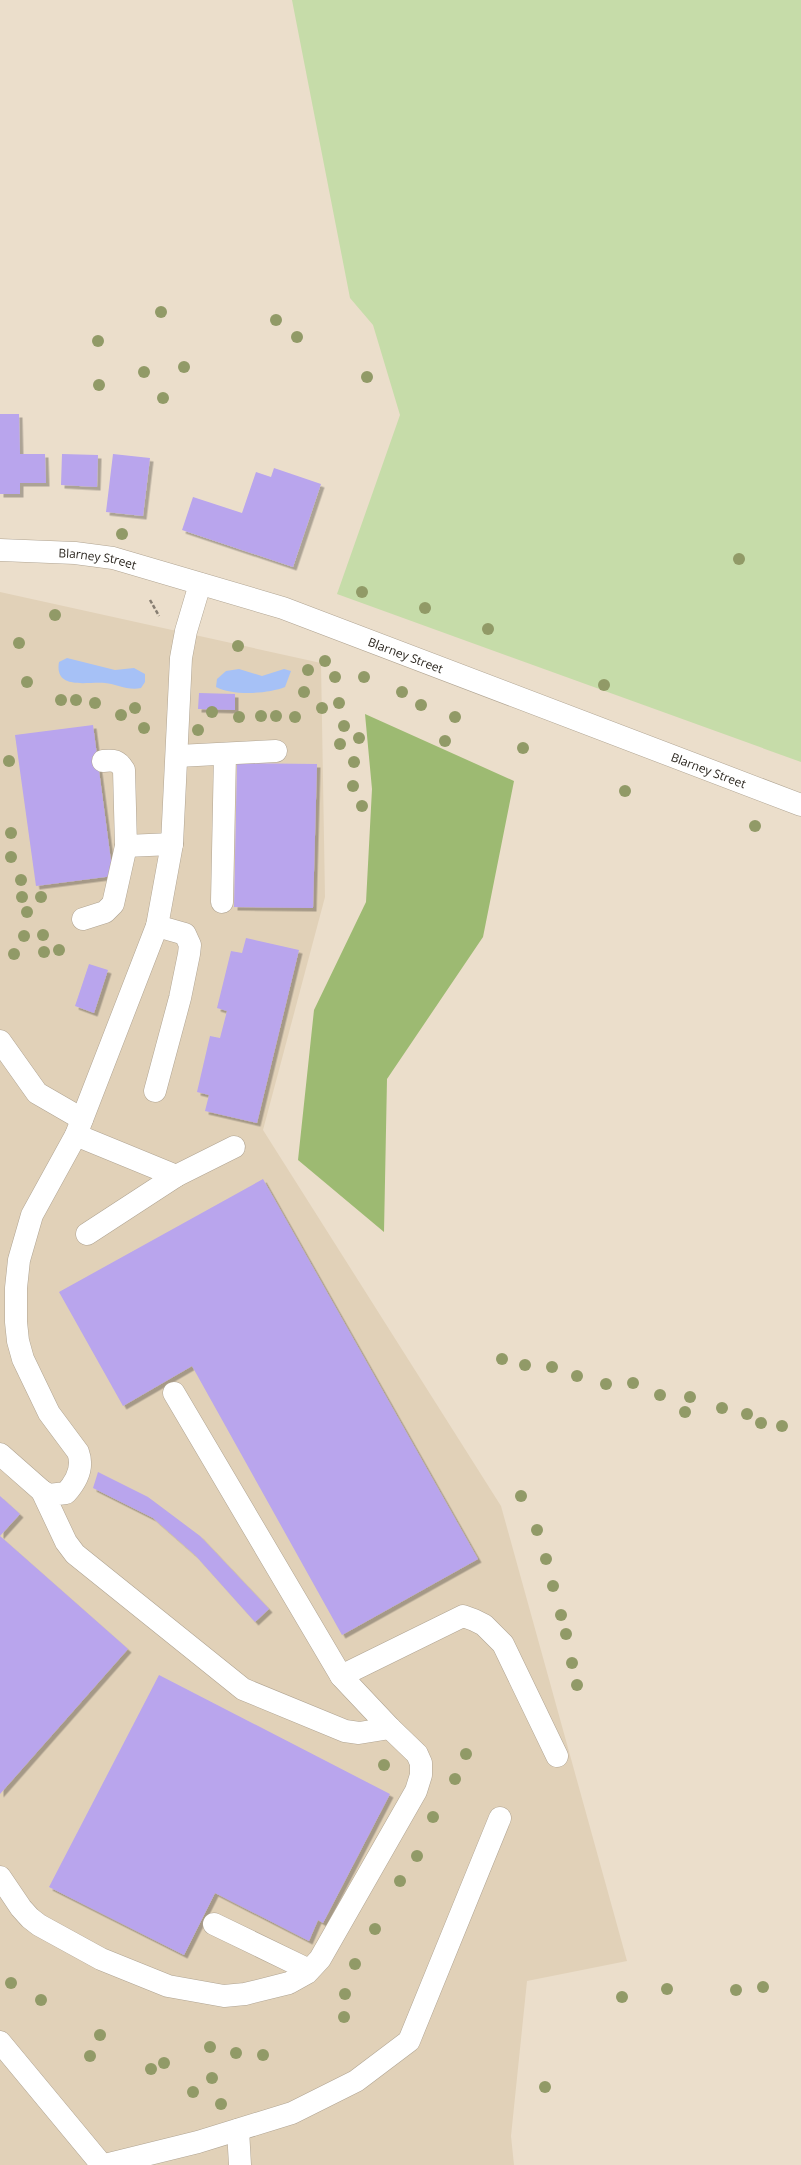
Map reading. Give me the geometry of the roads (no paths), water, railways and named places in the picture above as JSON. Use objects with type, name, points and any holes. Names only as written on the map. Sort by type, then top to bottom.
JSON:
[{"type":"street","name":"Blarney Street","points":[[0,550],[75,553],[113,558],[283,608],[801,805]]},
{"type":"street","points":[[0,1454],[42,1491],[49,1495],[66,1493],[74,1484],[79,1473],[81,1459],[78,1452],[49,1413],[23,1359],[18,1341],[16,1288],[19,1260],[30,1220],[79,1127],[157,926],[172,844],[178,756],[181,658],[186,631],[200,584]]},
{"type":"street","points":[[178,756],[276,751]]},
{"type":"street","points":[[222,902],[225,754]]},
{"type":"street","points":[[83,919],[105,912],[113,904],[126,846],[124,770],[120,763],[115,760],[103,761]]},
{"type":"street","points":[[126,846],[172,844]]},
{"type":"street","points":[[155,1091],[180,998],[190,946],[185,934],[157,926]]},
{"type":"street","points":[[0,1041],[37,1093],[79,1127],[176,1176]]},
{"type":"street","points":[[87,1234],[176,1176],[234,1147]]},
{"type":"street","points":[[0,1877],[21,1908],[30,1918],[39,1925],[101,1959],[168,1986],[224,1996],[245,1994],[289,1983],[309,1970],[320,1959],[416,1791],[421,1775],[421,1763],[416,1754],[341,1676],[174,1393]]},
{"type":"street","points":[[42,1491],[66,1542],[74,1554],[243,1689],[345,1731],[359,1733],[390,1728]]},
{"type":"street","points":[[341,1676],[462,1616],[474,1620],[484,1625],[503,1644],[557,1756]]},
{"type":"street","points":[[0,2042],[104,2165],[198,2142],[292,2113],[356,2081],[409,2041],[500,1818]]},
{"type":"street","points":[[214,1924],[309,1970]]},
{"type":"street","points":[[238,2130],[240,2165]]},
{"type":"water","points":[[67,658],[115,670],[134,668],[145,674],[145,682],[141,688],[132,689],[105,683],[74,683],[67,681],[62,677],[59,671],[59,662]]},
{"type":"water","points":[[239,669],[262,676],[284,669],[291,671],[285,687],[269,691],[241,693],[231,692],[216,687],[217,679],[226,671]]}]
